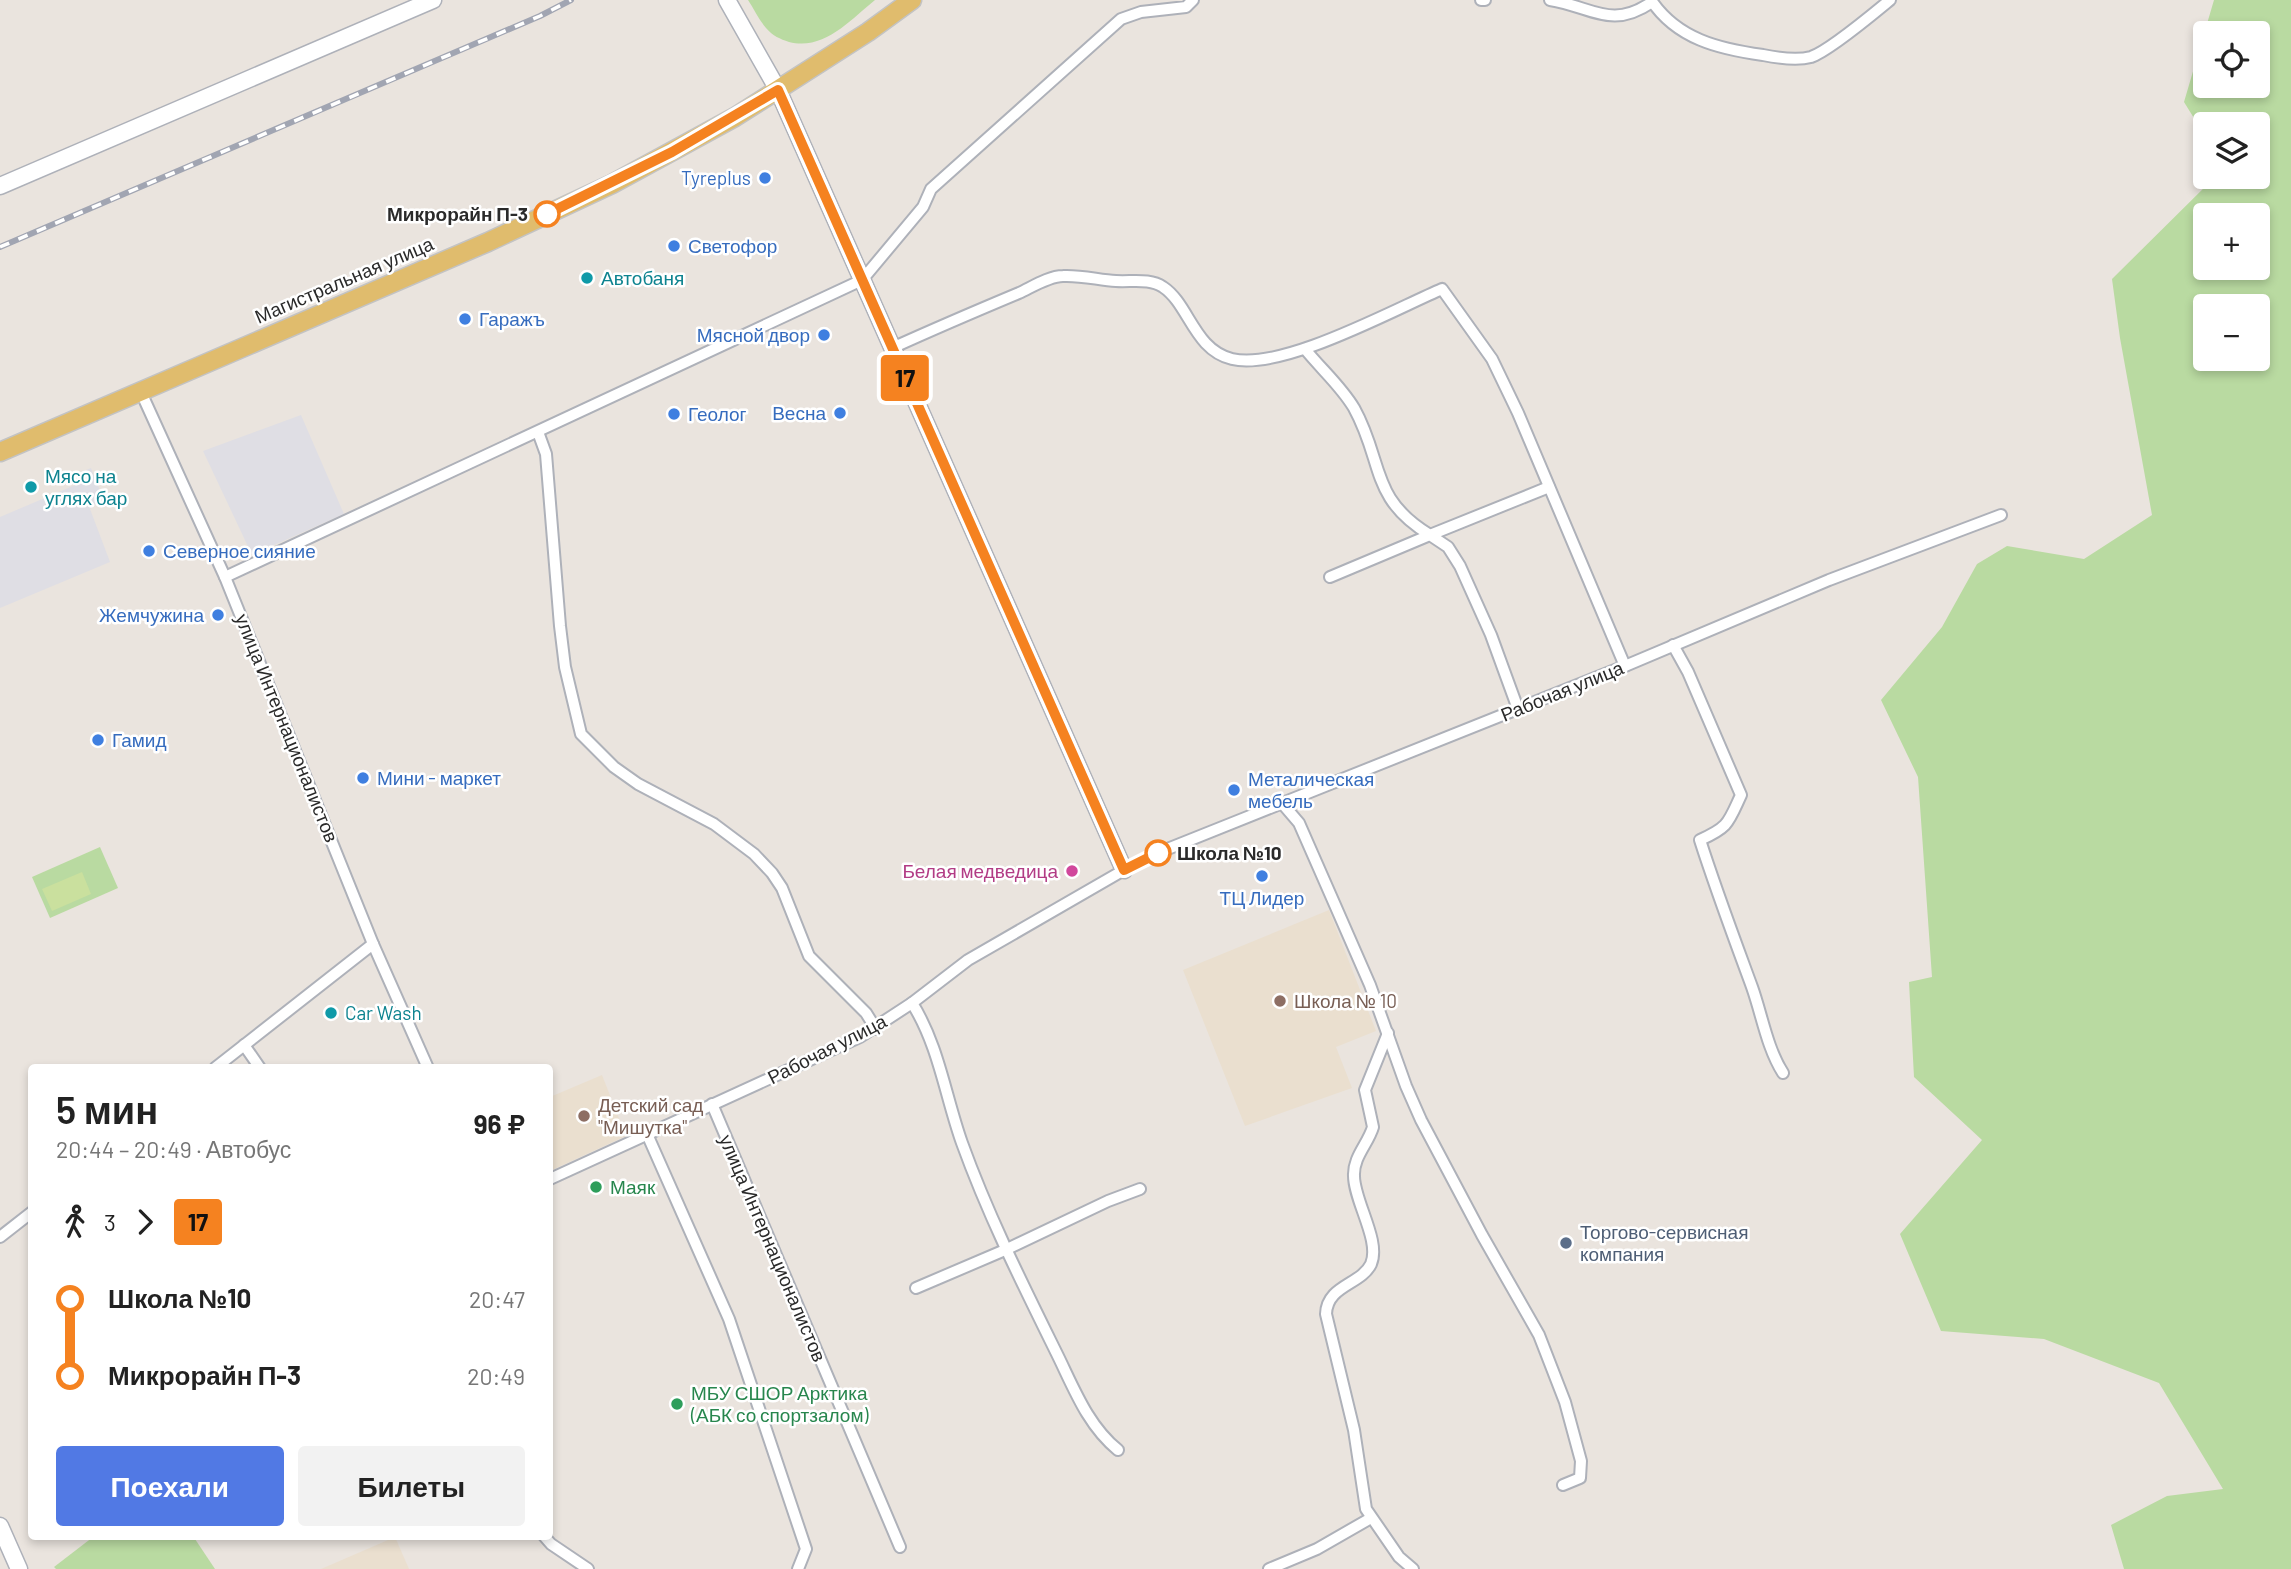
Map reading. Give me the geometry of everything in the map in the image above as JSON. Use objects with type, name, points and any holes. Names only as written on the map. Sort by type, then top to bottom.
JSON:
[{"type":"main road","name":"Магистральная улица","points":[[0,452],[373,292],[536,219],[672,152],[778,90],[912,0]]},
{"type":"street","points":[[0,186],[433,0]]},
{"type":"street","points":[[727,0],[778,90],[1124,870]]},
{"type":"street","points":[[1550,0],[1613,17],[1638,12],[1651,1],[1680,30],[1709,44],[1735,51],[1800,59],[1825,50],[1890,0]]},
{"type":"street","points":[[225,577],[862,280],[923,207],[931,189],[1121,19],[1186,2]]},
{"type":"street","points":[[892,348],[1064,275],[1115,281],[1143,281],[1164,288],[1171,294],[1196,333],[1210,347],[1231,359],[1262,360],[1305,349],[1442,289],[1492,359],[1518,413],[1625,666]]},
{"type":"street","points":[[1305,349],[1354,408],[1391,503],[1404,517],[1448,547],[1460,566],[1491,635],[1518,709]]},
{"type":"street","name":"улица Интернационалистов","points":[[140,390],[225,577],[373,944],[426,1064]]},
{"type":"street","points":[[538,432],[546,454],[565,667],[581,734],[614,767],[638,784],[714,824],[754,853],[782,888],[809,956],[866,1013],[876,1028]]},
{"type":"street","points":[[1330,577],[1549,487]]},
{"type":"street","name":"Рабочая улица","points":[[553,1177],[876,1028],[968,960],[1124,870],[1187,840],[1625,666],[1829,580],[2001,515]]},
{"type":"street","points":[[1673,645],[1688,672],[1741,795],[1721,831],[1700,840],[1723,913],[1783,1073]]},
{"type":"street","points":[[1281,802],[1299,823],[1370,985],[1421,1121],[1533,1323],[1565,1402],[1582,1470],[1580,1478],[1563,1485]]},
{"type":"street","points":[[220,1064],[373,944]]},
{"type":"street","points":[[912,1003],[930,1034],[962,1141],[1005,1250],[1085,1410],[1106,1440],[1118,1450]]},
{"type":"street","points":[[1388,1033],[1365,1090],[1373,1127],[1354,1166],[1353,1179],[1372,1244],[1371,1264],[1333,1296],[1326,1308],[1326,1314],[1353,1430],[1363,1498],[1371,1518],[1399,1556],[1413,1569]]},
{"type":"street","points":[[244,1045],[257,1064]]},
{"type":"street","name":"улица Интернационалистов","points":[[712,1104],[900,1547]]},
{"type":"street","points":[[647,1134],[729,1319],[806,1549],[798,1569]]},
{"type":"street","points":[[916,1288],[1140,1189]]},
{"type":"street","points":[[0,1237],[28,1215]]},
{"type":"street","points":[[1269,1569],[1317,1549],[1371,1518]]},
{"type":"street","points":[[0,1526],[19,1569]]},
{"type":"street","points":[[548,1540],[588,1569]]},
{"type":"shaded area","points":[[301,415],[344,514],[252,555],[203,451]]},
{"type":"shaded area","points":[[91,468],[103,498],[90,509],[110,562],[0,608],[0,517],[80,483],[76,474]]},
{"type":"shaded area","name":"Школа № 10","points":[[1329,910],[1376,1031],[1336,1047],[1352,1088],[1245,1126],[1183,970]]},
{"type":"shaded area","name":"Детский сад \"Мишутка\"","points":[[602,1075],[626,1136],[553,1170],[553,1096]]},
{"type":"shaded area","points":[[388,1540],[396,1540],[409,1569],[321,1569]]},
{"type":"green space","points":[[748,0],[875,0],[836,32],[814,42],[802,44],[789,42],[771,33]]},
{"type":"green space","points":[[2214,0],[2291,0],[2291,1569],[2124,1569],[2111,1525],[2167,1496],[2223,1489],[2159,1383],[2044,1339],[1941,1331],[1900,1234],[1982,1140],[1914,1077],[1909,982],[1932,977],[1918,777],[1881,700],[1942,627],[1977,564],[2007,546],[2084,559],[2152,515],[2112,279],[2203,189],[2270,189],[2270,112],[2193,112],[2193,117],[2184,102],[2193,71],[2193,98],[2270,98],[2270,21],[2208,21]]},
{"type":"green space","points":[[100,847],[118,888],[50,918],[32,877]]},
{"type":"green space","points":[[82,872],[91,894],[52,911],[42,889]]},
{"type":"green space","points":[[89,1540],[196,1540],[215,1569],[56,1569],[54,1567]]},
{"type":"railway","points":[[0,247],[540,16],[571,0]]},
{"type":"bus line","name":"17","points":[[547,214],[672,152],[778,90],[1124,870],[1158,853]]},
{"type":"place","name":"Tyreplus","points":[[765,178]]},
{"type":"place","name":"Микрорайн П-3","points":[[547,214]]},
{"type":"place","name":"Светофор","points":[[674,246]]},
{"type":"place","name":"Автобаня","points":[[587,278]]},
{"type":"place","name":"Гаражъ","points":[[465,319]]},
{"type":"place","name":"Мясной двор","points":[[824,335]]},
{"type":"place","name":"Весна","points":[[840,413]]},
{"type":"place","name":"Геолог","points":[[674,414]]},
{"type":"place","name":"Мясо на углях бар","points":[[31,487]]},
{"type":"place","name":"Северное сияние","points":[[149,551]]},
{"type":"place","name":"Жемчужина","points":[[218,615]]},
{"type":"place","name":"Гамид","points":[[98,740]]},
{"type":"place","name":"Мини - маркет","points":[[363,778]]},
{"type":"place","name":"Металическая мебель","points":[[1234,790]]},
{"type":"place","name":"Школа №10","points":[[1158,853]]},
{"type":"place","name":"Белая медведица","points":[[1072,871]]},
{"type":"place","name":"ТЦ Лидер","points":[[1262,876]]},
{"type":"place","name":"Школа № 10","points":[[1280,1001]]},
{"type":"place","name":"Car Wash","points":[[331,1013]]},
{"type":"place","name":"Детский сад \"Мишутка\"","points":[[584,1116]]},
{"type":"place","name":"Маяк","points":[[596,1187]]},
{"type":"place","name":"Торгово-сервисная компания","points":[[1566,1243]]},
{"type":"place","name":"МБУ СШОР Арктика (АБК со спортзалом)","points":[[677,1404]]}]
